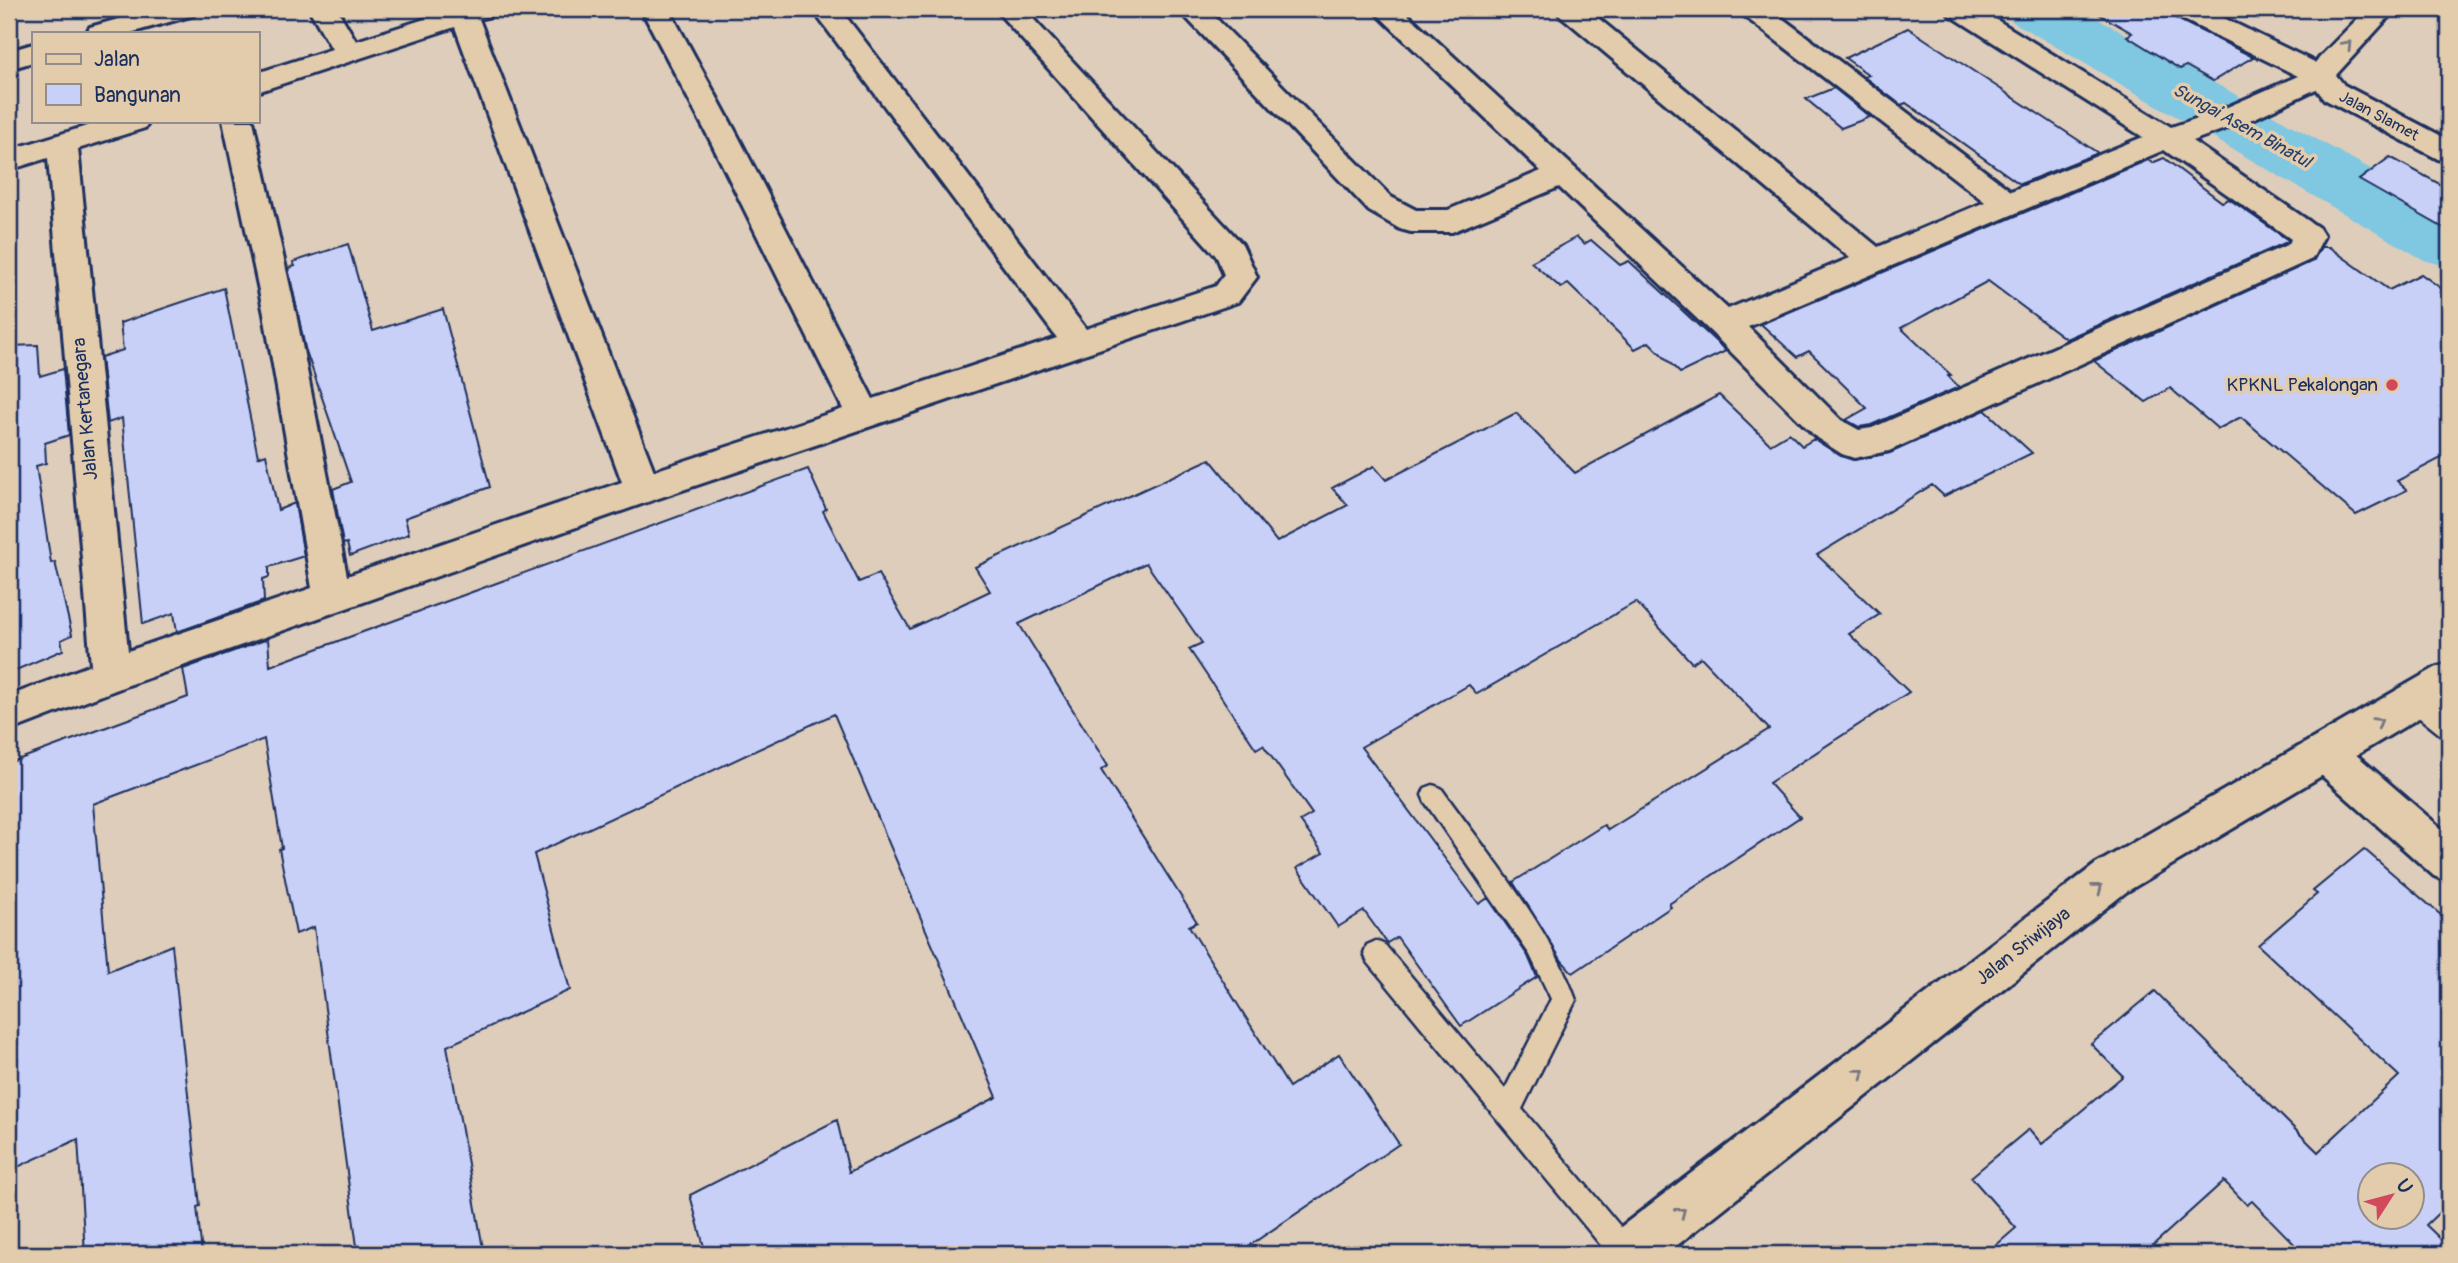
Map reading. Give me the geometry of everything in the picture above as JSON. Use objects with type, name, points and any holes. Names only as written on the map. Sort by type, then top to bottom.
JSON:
[{"type":"main road","points":[[104,32],[184,9]]},
{"type":"main road","points":[[323,9],[349,54]]},
{"type":"main road","points":[[655,9],[730,150],[863,414]]},
{"type":"main road","points":[[826,9],[1080,345]]},
{"type":"main road","points":[[9,714],[111,674],[643,489],[1227,294],[1241,278],[1231,251],[1009,9]]},
{"type":"main road","points":[[1192,9],[1380,204],[1411,220],[1452,221],[1562,174]]},
{"type":"main road","points":[[1386,9],[1724,324],[1829,429],[1854,444],[1877,441],[2301,251],[2308,236],[2296,225],[2166,138],[1960,9]]},
{"type":"main road","points":[[1570,9],[1874,261]]},
{"type":"main road","points":[[1754,9],[2007,204]]},
{"type":"main road","points":[[2184,9],[2321,76]]},
{"type":"main road","name":"Jalan Slamet","points":[[2382,9],[2321,76],[2334,92],[2449,152]]},
{"type":"main road","points":[[259,82],[473,12],[643,489]]},
{"type":"main road","points":[[9,60],[32,53]]},
{"type":"main road","points":[[1724,324],[2166,138],[2199,130],[2249,111],[2321,76]]},
{"type":"main road","points":[[9,160],[132,122]]},
{"type":"main road","points":[[238,122],[280,314],[332,597]]},
{"type":"main road","name":"Jalan Kertanegara","points":[[62,143],[111,674]]},
{"type":"main road","name":"Jalan Sriwijaya","points":[[1626,1254],[2111,877],[2432,690]]},
{"type":"main road","points":[[2325,753],[2449,862]]},
{"type":"lane","points":[[2432,690],[2449,728]]},
{"type":"lane","points":[[1433,794],[1539,947],[1555,975],[1564,1000],[1507,1111]]},
{"type":"lane","points":[[1376,953],[1626,1254]]},
{"type":"building","points":[[2090,9],[2167,9],[2173,17],[2253,57],[2213,81],[2186,66],[2180,69],[2127,36],[2132,33]]},
{"type":"building","points":[[1908,28],[2098,153],[2020,184],[1906,103],[1901,105],[1864,77],[1869,75],[1845,58]]},
{"type":"building","points":[[1834,88],[1870,117],[1841,128],[1806,99]]},
{"type":"building","points":[[2390,157],[2449,189],[2449,231],[2359,180]]},
{"type":"building","points":[[2164,158],[2222,202],[2229,199],[2288,240],[2287,242],[2066,339],[1988,281],[1901,328],[1951,375],[1948,376],[1959,387],[1871,425],[1859,427],[1846,420],[1867,408],[1809,351],[1797,357],[1761,324],[2148,160],[2152,163]]},
{"type":"building","points":[[1577,237],[1584,244],[1591,240],[1620,265],[1629,261],[1726,351],[1680,373],[1649,342],[1635,349],[1568,284],[1561,288],[1531,262]]},
{"type":"building","points":[[348,244],[373,331],[443,309],[490,487],[405,518],[409,534],[350,556],[347,543],[343,544],[333,489],[351,482],[305,348],[288,268],[295,266],[293,262]]},
{"type":"building","points":[[2321,247],[2329,247],[2389,290],[2421,274],[2449,294],[2449,454],[2397,481],[2407,490],[2356,515],[2241,417],[2218,429],[2170,388],[2146,402],[2094,361],[2313,261]]},
{"type":"building","points":[[224,288],[258,457],[266,454],[278,510],[295,503],[304,556],[269,567],[269,577],[263,579],[264,601],[177,632],[174,613],[143,624],[122,418],[108,423],[101,357],[123,350],[120,323]]},
{"type":"building","points":[[38,345],[40,376],[63,369],[69,435],[45,443],[46,463],[36,466],[51,563],[55,562],[72,635],[61,640],[63,650],[9,673],[9,346]]},
{"type":"building","points":[[1719,395],[1770,444],[1789,433],[1802,446],[1814,439],[1841,456],[1853,460],[1890,453],[1985,410],[2032,453],[1944,496],[1932,485],[1817,555],[1880,614],[1849,634],[1909,692],[1769,783],[1800,817],[1669,904],[1671,907],[1573,973],[1562,961],[1513,882],[1604,825],[1608,830],[1769,729],[1701,657],[1692,663],[1636,602],[1477,694],[1469,685],[1361,747],[1479,904],[1488,898],[1528,956],[1537,977],[1461,1026],[1397,937],[1387,943],[1364,911],[1338,927],[1297,868],[1323,853],[1300,821],[1312,814],[1263,745],[1256,749],[1189,649],[1202,643],[1146,563],[1019,624],[1108,766],[1101,770],[1197,922],[1189,926],[1289,1087],[1339,1054],[1399,1144],[1237,1254],[706,1254],[690,1195],[837,1120],[849,1172],[997,1097],[834,714],[534,854],[570,990],[447,1046],[484,1254],[358,1254],[314,927],[296,934],[279,849],[282,848],[264,739],[93,804],[108,971],[172,945],[200,1206],[197,1207],[202,1254],[85,1254],[78,1139],[9,1171],[9,763],[188,697],[183,669],[268,639],[270,666],[808,469],[826,509],[823,511],[859,582],[878,574],[910,629],[990,591],[975,567],[1210,459],[1277,542],[1348,505],[1332,488],[1374,466],[1386,480],[1516,413],[1575,473]]},
{"type":"building","points":[[2364,849],[2449,922],[2449,1203],[2426,1225],[2449,1247],[2449,1254],[2304,1254],[2252,1201],[2247,1205],[2224,1181],[2143,1254],[1986,1254],[2016,1228],[1971,1177],[2029,1129],[2042,1144],[2123,1076],[2091,1044],[2155,991],[2318,1152],[2399,1076],[2258,945],[2317,894],[2313,891]]},
{"type":"waterway","name":"Sungai Asem Binatul","points":[[2035,9],[2449,243]]},
{"type":"place","name":"KPKNL Pekalongan","points":[[2392,385]]}]
